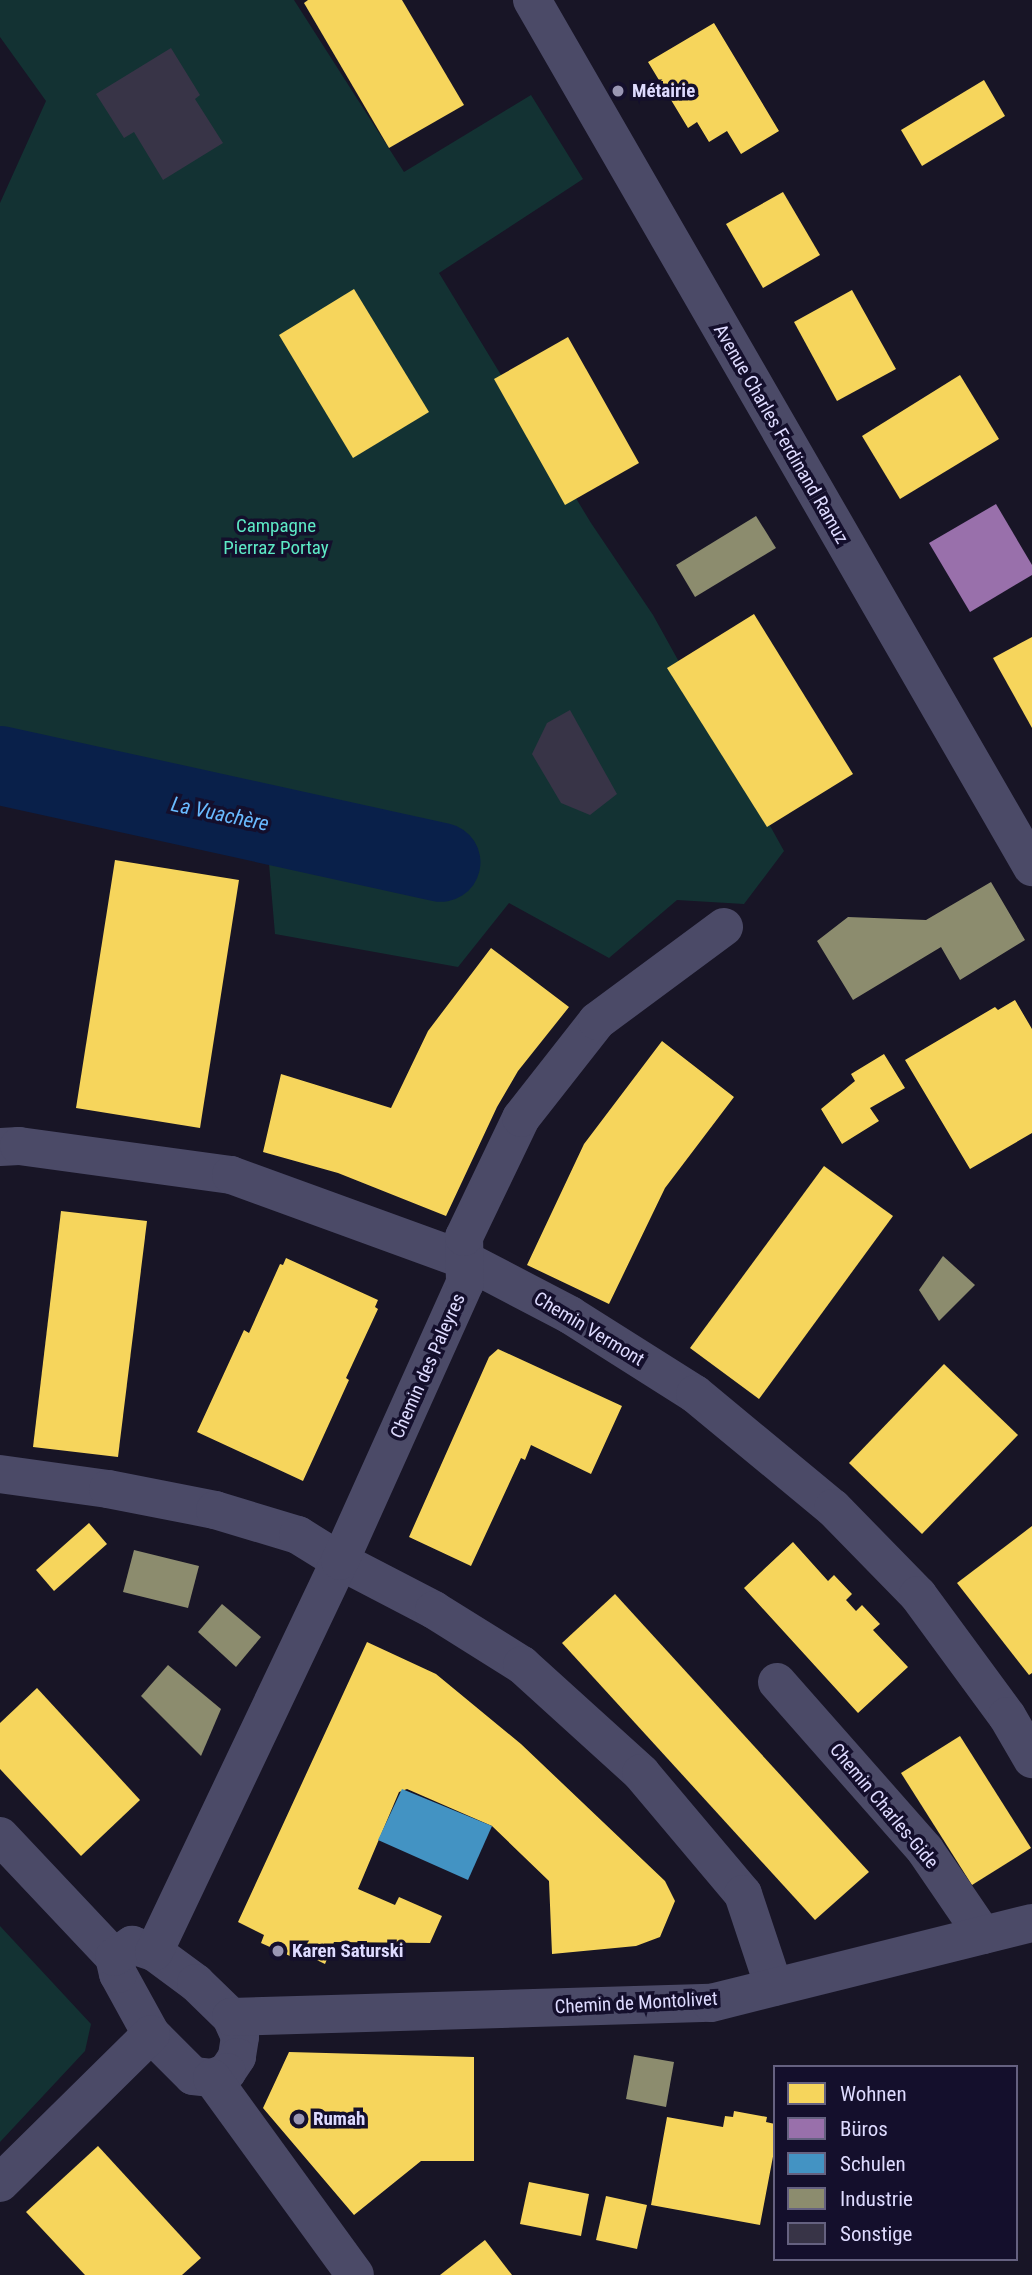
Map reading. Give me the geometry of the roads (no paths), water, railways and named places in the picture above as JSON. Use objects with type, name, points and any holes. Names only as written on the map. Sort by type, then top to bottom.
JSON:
[{"type":"street","name":"Avenue Charles Ferdinand Ramuz","points":[[532,0],[1032,867]]},
{"type":"street","name":"Chemin des Paleyres","points":[[155,1952],[340,1561],[465,1283],[464,1237],[521,1118],[597,1021],[724,927]]},
{"type":"street","name":"Chemin Vermont","points":[[0,1147],[19,1146],[231,1175],[465,1260],[570,1315],[695,1394],[833,1508],[918,1595],[1007,1716],[1032,1759]]},
{"type":"street","points":[[0,1474],[108,1489],[215,1510],[298,1535],[340,1561],[434,1610],[522,1665],[640,1773],[743,1894],[775,1987]]},
{"type":"street","name":"Chemin Charles-Gide","points":[[777,1682],[925,1850],[983,1935]]},
{"type":"street","points":[[0,1836],[114,1957],[118,1974],[152,2034],[193,2076],[212,2078],[227,2071],[237,2057],[240,2037],[231,2017],[196,1983],[155,1952],[132,1945],[114,1957]]},
{"type":"street","name":"Chemin de Montolivet","points":[[231,2017],[711,2003],[1032,1923]]},
{"type":"street","points":[[0,2183],[152,2034]]},
{"type":"street","points":[[212,2078],[355,2275]]},
{"type":"waterway","name":"La Vuachère","points":[[0,765],[440,862]]},
{"type":"place","name":"Métairie","points":[[618,91]]},
{"type":"place","name":"Karen Saturski","points":[[278,1951]]},
{"type":"place","name":"Rumah","points":[[299,2119]]},
{"type":"park label","name":"Campagne Pierraz Portay","points":[[276,537]]}]
